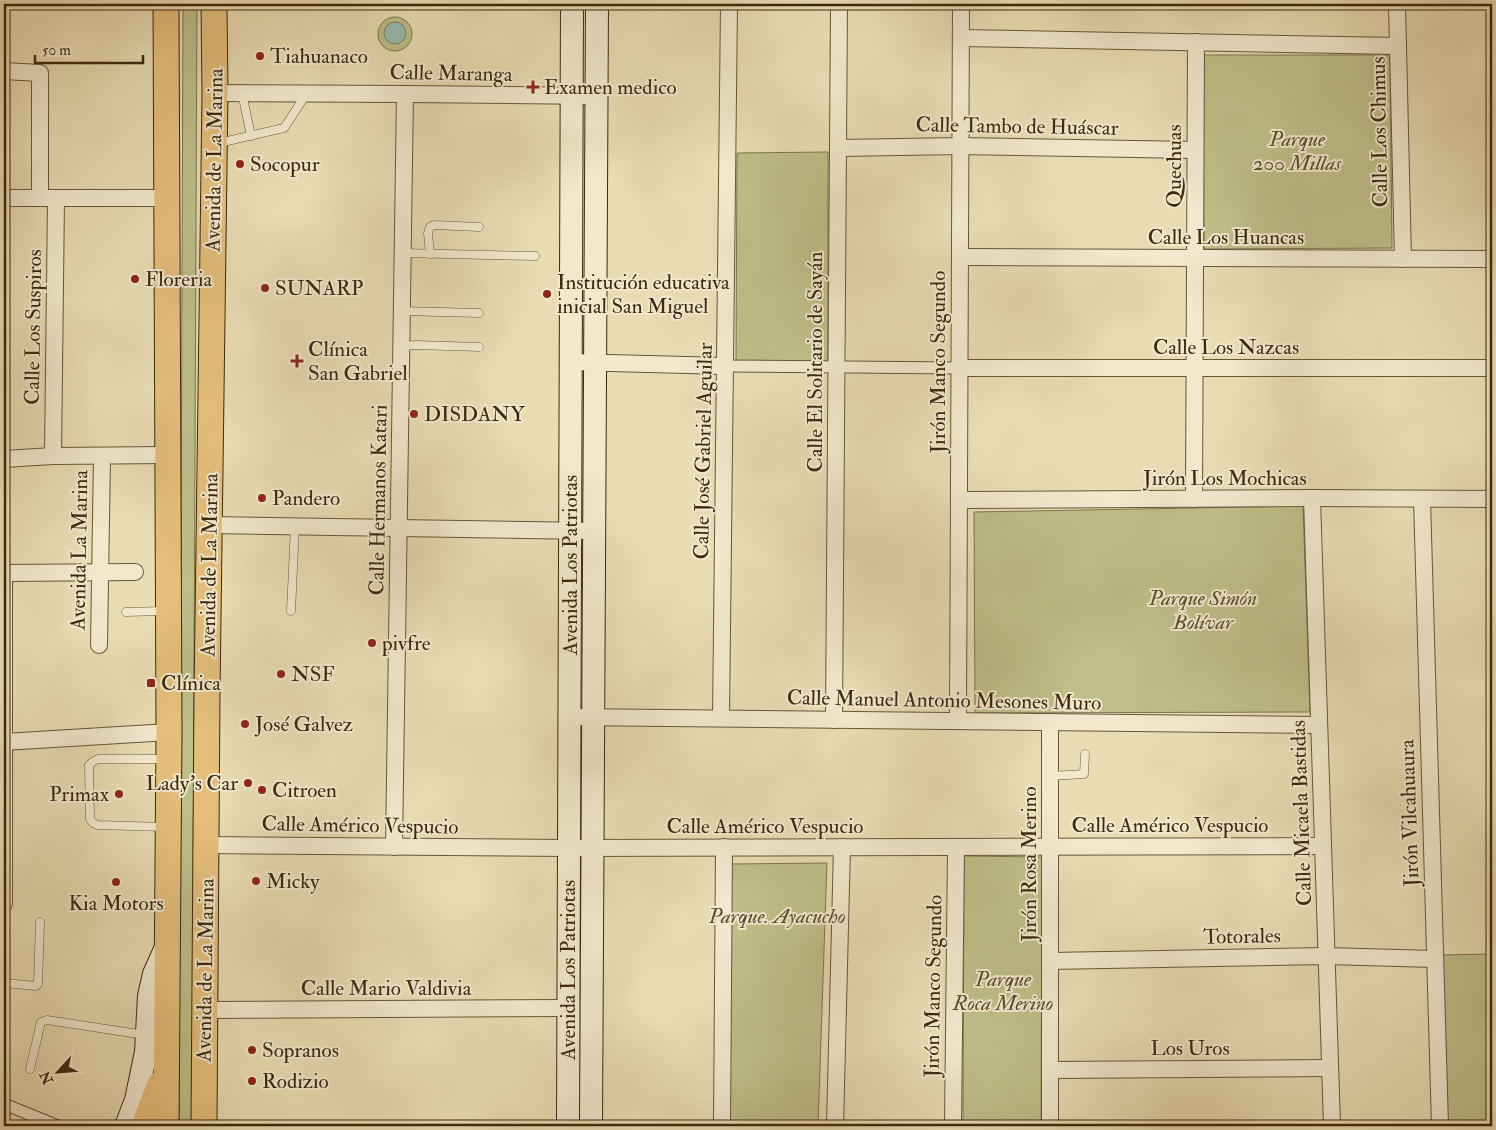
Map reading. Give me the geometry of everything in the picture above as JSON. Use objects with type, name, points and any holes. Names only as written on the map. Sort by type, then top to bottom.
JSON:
[{"type":"main road","name":"Avenida de La Marina","points":[[204,1126],[215,93],[214,4]]},
{"type":"main road","name":"Avenida Los Patriotas","points":[[568,1126],[572,4]]},
{"type":"main road","name":"Avenida Los Patriotas","points":[[591,1126],[597,4]]},
{"type":"main road","name":"Avenida de La Marina","points":[[164,6],[169,611],[166,1126]]},
{"type":"main road","points":[[126,1126],[136,1100],[146,1052],[149,996],[154,974],[167,944]]},
{"type":"main road","points":[[144,1126],[166,1067]]},
{"type":"street","name":"Calle José Gabriel Aguilar","points":[[721,718],[729,4]]},
{"type":"street","name":"Calle El Solitario de Sayán","points":[[834,720],[839,4]]},
{"type":"street","name":"Jirón Manco Segundo","points":[[958,721],[961,4]]},
{"type":"street","name":"Calle Los Chimus","points":[[1397,4],[1403,259]]},
{"type":"street","points":[[961,38],[1398,46]]},
{"type":"street","name":"Quechuas","points":[[1194,499],[1196,42]]},
{"type":"street","name":"Calle Los Suspiros","points":[[4,71],[40,72],[48,198],[53,456]]},
{"type":"street","name":"Calle Maranga","points":[[215,93],[596,96]]},
{"type":"street","name":"Calle Hermanos Katari","points":[[394,847],[405,94]]},
{"type":"street","name":"Calle Tambo de Huáscar","points":[[838,148],[960,146],[1195,150]]},
{"type":"street","points":[[4,198],[167,198]]},
{"type":"street","name":"Calle Los Huancas","points":[[960,257],[1492,259]]},
{"type":"street","points":[[570,362],[725,366],[960,368]]},
{"type":"street","name":"Calle Los Nazcas","points":[[960,368],[1492,368]]},
{"type":"street","points":[[4,458],[168,455]]},
{"type":"street","name":"Avenida La Marina","points":[[99,645],[102,456]]},
{"type":"street","name":"Calle Micaela Bastidas","points":[[1312,498],[1332,1126]]},
{"type":"street","name":"Jirón Vilcahuaura","points":[[1422,499],[1440,1126]]},
{"type":"street","name":"Jirón Los Mochicas","points":[[959,500],[1492,499]]},
{"type":"street","points":[[209,525],[594,531]]},
{"type":"street","points":[[4,904],[4,573],[135,572]]},
{"type":"street","name":"Calle Manuel Antonio Mesones Muro","points":[[569,717],[1319,725]]},
{"type":"street","name":"Jirón Rosa Merino","points":[[1050,722],[1050,1126]]},
{"type":"street","points":[[4,742],[169,732]]},
{"type":"street","name":"Calle Américo Vespucio","points":[[207,845],[568,848],[1323,846]]},
{"type":"street","name":"Jirón Manco Segundo","points":[[953,1126],[956,846]]},
{"type":"street","points":[[722,1126],[724,847]]},
{"type":"street","points":[[835,1126],[842,847]]},
{"type":"street","name":"Totorales","points":[[1050,960],[1326,956],[1435,959]]},
{"type":"street","name":"Calle Mario Valdivia","points":[[205,1010],[568,1008]]},
{"type":"street","name":"Los Uros","points":[[1050,1070],[1330,1068]]},
{"type":"street","points":[[4,1104],[58,1126]]},
{"type":"lane","points":[[242,93],[251,136]]},
{"type":"lane","points":[[214,144],[284,128],[307,94]]},
{"type":"lane","points":[[430,254],[428,233],[430,227],[434,225],[479,227]]},
{"type":"lane","points":[[402,253],[535,256]]},
{"type":"lane","points":[[402,311],[479,313]]},
{"type":"lane","points":[[402,346],[479,347]]},
{"type":"lane","points":[[292,611],[295,526]]},
{"type":"lane","points":[[126,612],[169,611]]},
{"type":"lane","points":[[1051,776],[1084,774],[1085,754]]},
{"type":"lane","points":[[168,759],[98,760],[89,765],[90,819],[93,823],[98,825],[168,827]]},
{"type":"lane","points":[[4,983],[36,986],[38,984],[40,922]]},
{"type":"lane","points":[[30,1069],[41,1022],[46,1020],[147,1036]]},
{"type":"green space","points":[[183,4],[197,4],[192,1126],[179,1126]]},
{"type":"green space","points":[[395,17],[407,22],[412,34],[407,46],[395,51],[383,46],[378,34],[383,22]]},
{"type":"green space","name":"Parque 200 Millas","points":[[1203,55],[1390,55],[1392,248],[1204,249]]},
{"type":"green space","points":[[828,152],[828,363],[736,362],[737,153]]},
{"type":"green space","name":"Parque Simón Bolívar","points":[[1303,506],[1310,712],[975,713],[974,512]]},
{"type":"green space","name":"Parque Roca Merino","points":[[964,856],[1042,857],[1041,1126],[963,1126]]},
{"type":"green space","name":"Parque. Ayacucho","points":[[827,863],[818,1126],[726,1126],[731,864]]},
{"type":"green space","points":[[1492,954],[1492,1126],[1446,1126],[1441,955]]},
{"type":"water","points":[[395,22],[403,25],[406,33],[403,41],[395,44],[387,41],[384,33],[387,25]]},
{"type":"place","name":"Tiahuanaco","points":[[260,56]]},
{"type":"place","name":"Examen medico","points":[[533,87]]},
{"type":"place","name":"Socopur","points":[[240,164]]},
{"type":"place","name":"Floreria","points":[[135,279]]},
{"type":"place","name":"SUNARP","points":[[265,288]]},
{"type":"place","name":"Institución educativa inicial San Miguel","points":[[547,294]]},
{"type":"place","name":"Clínica San Gabriel","points":[[297,361]]},
{"type":"place","name":"DISDANY","points":[[414,414]]},
{"type":"place","name":"Pandero","points":[[262,498]]},
{"type":"place","name":"pivfre","points":[[372,643]]},
{"type":"place","name":"NSF","points":[[281,674]]},
{"type":"place","name":"Clínica","points":[[151,683]]},
{"type":"place","name":"José Galvez","points":[[245,724]]},
{"type":"place","name":"Lady's Car","points":[[248,783]]},
{"type":"place","name":"Citroen","points":[[262,790]]},
{"type":"place","name":"Primax","points":[[119,794]]},
{"type":"place","name":"Micky","points":[[256,881]]},
{"type":"place","name":"Kia Motors","points":[[116,882]]},
{"type":"place","name":"Sopranos","points":[[252,1050]]},
{"type":"place","name":"Rodizio","points":[[252,1081]]}]
